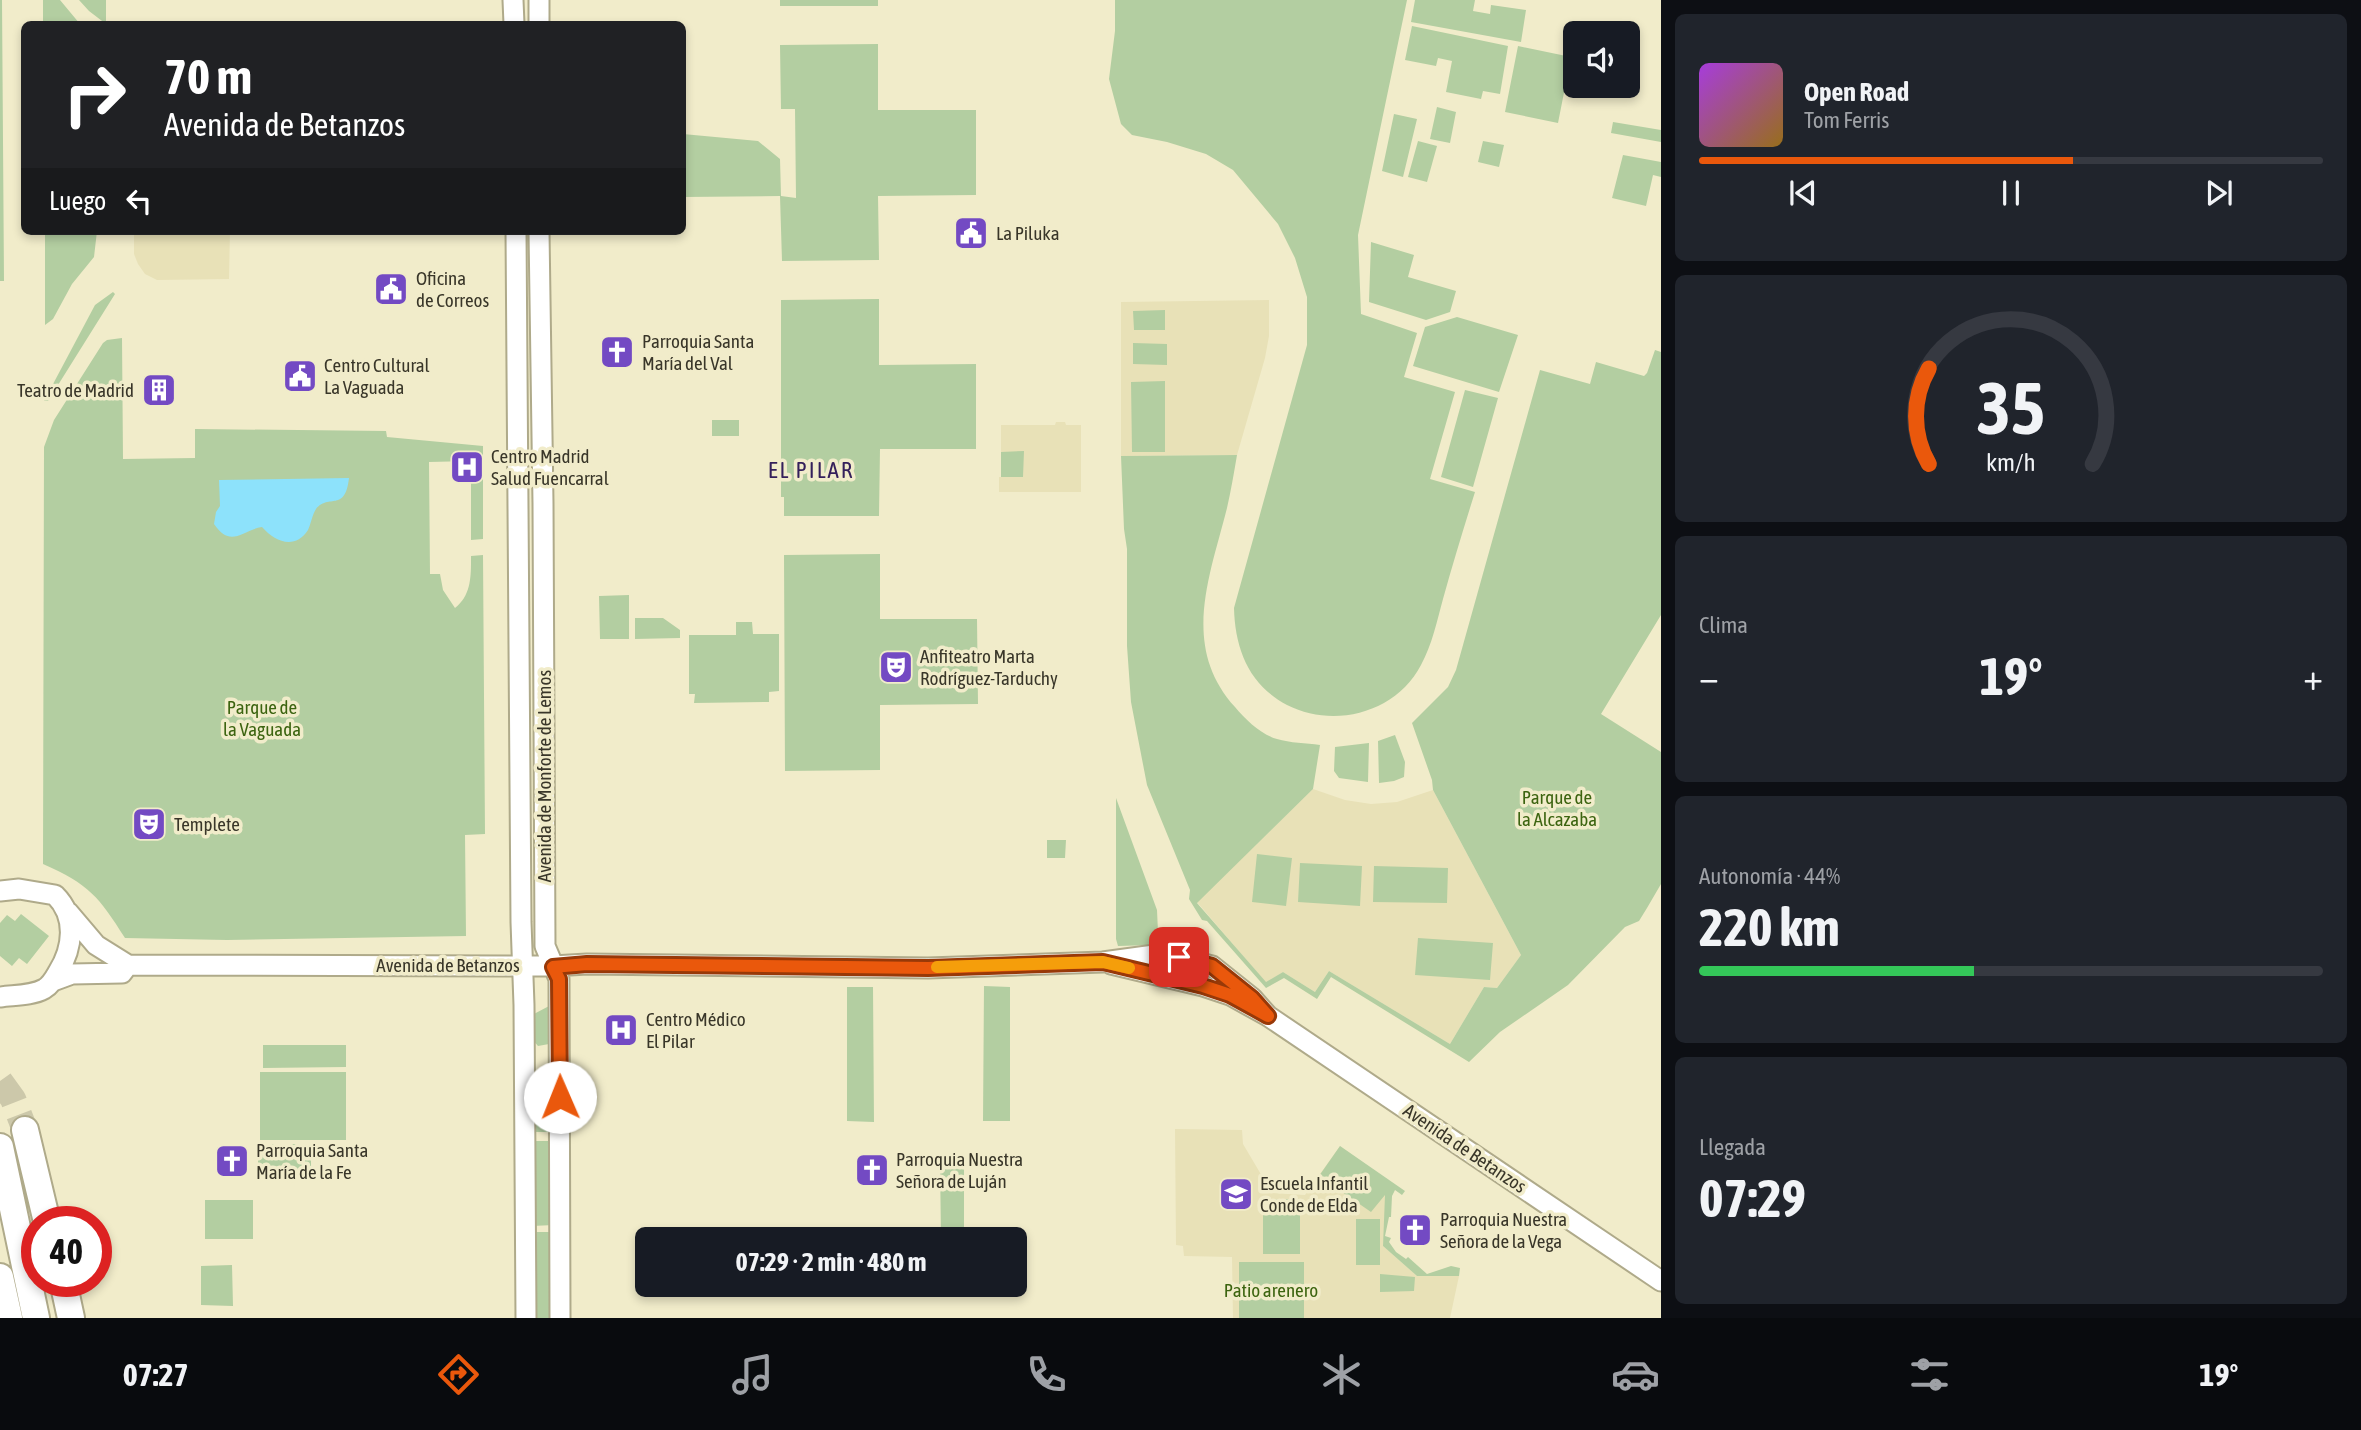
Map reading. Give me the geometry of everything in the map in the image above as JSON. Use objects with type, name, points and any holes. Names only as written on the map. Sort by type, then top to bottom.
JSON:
[{"type":"highway","points":[[25,1130],[42,1206]]},
{"type":"highway","points":[[0,1147],[36,1318]]},
{"type":"highway","points":[[0,1277],[9,1318]]},
{"type":"highway","points":[[56,1297],[58,1318]]},
{"type":"highway","points":[[66,1297],[71,1318]]},
{"type":"street","points":[[513,0],[514,21]]},
{"type":"street","points":[[539,0],[539,21]]},
{"type":"street","name":"Avenida de Monforte de Lemos","points":[[516,235],[526,1318]]},
{"type":"street","name":"Avenida de Monforte de Lemos","points":[[539,235],[545,946],[559,979],[560,1318]]},
{"type":"street","points":[[0,891],[19,890],[55,895],[96,945],[128,965]]},
{"type":"street","points":[[53,981],[70,948],[68,912]]},
{"type":"street","name":"Avenida de Betanzos","points":[[0,997],[35,993],[53,981],[72,974],[122,973],[128,965],[553,967],[600,964],[928,968],[1103,962],[1203,986],[1230,995],[1268,1016],[1661,1281]]},
{"type":"shaded area","points":[[134,235],[230,235],[229,279],[157,280],[145,274],[134,254]]},
{"type":"shaded area","points":[[1269,300],[1269,336],[1265,358],[1237,455],[1121,456],[1121,302]]},
{"type":"shaded area","points":[[1056,422],[1081,425],[1081,492],[999,492],[1001,425],[1055,425]]},
{"type":"shaded area","points":[[1313,789],[1345,800],[1371,804],[1397,802],[1433,790],[1521,955],[1497,988],[1484,987],[1450,1044],[1329,971],[1315,992],[1283,972],[1266,983],[1197,902]]},
{"type":"shaded area","points":[[1175,1129],[1242,1130],[1243,1144],[1272,1193],[1305,1195],[1340,1146],[1392,1183],[1383,1246],[1417,1276],[1459,1276],[1450,1318],[1233,1318],[1232,1257],[1184,1256],[1183,1246],[1176,1245]]},
{"type":"green space","points":[[2,0],[4,281],[0,281]]},
{"type":"green space","points":[[43,0],[60,0],[78,21],[43,21]]},
{"type":"green space","points":[[79,0],[106,0],[106,21],[89,11]]},
{"type":"green space","points":[[780,0],[878,0],[878,6],[780,6]]},
{"type":"green space","points":[[1115,0],[1407,0],[1358,235],[1361,314],[1417,333],[1404,377],[1455,392],[1430,479],[1475,492],[1434,633],[1421,665],[1396,695],[1362,712],[1324,716],[1287,705],[1263,687],[1241,651],[1234,608],[1307,345],[1307,297],[1295,258],[1278,224],[1233,170],[1206,154],[1132,135],[1121,124],[1109,79],[1115,31]]},
{"type":"green space","points":[[1415,0],[1475,0],[1473,11],[1490,14],[1491,5],[1526,10],[1521,42],[1411,22]]},
{"type":"green space","points":[[1412,26],[1508,46],[1500,94],[1483,91],[1481,99],[1446,92],[1452,61],[1438,58],[1436,66],[1405,60]]},
{"type":"green space","points":[[878,44],[878,110],[976,110],[976,195],[878,196],[879,260],[782,261],[780,196],[686,197],[686,134],[758,141],[780,159],[781,196],[796,198],[795,109],[781,109],[780,45]]},
{"type":"green space","points":[[1518,46],[1563,55],[1563,98],[1558,123],[1505,112]]},
{"type":"green space","points":[[1437,107],[1456,112],[1450,143],[1430,139]]},
{"type":"green space","points":[[1394,114],[1417,119],[1403,177],[1382,171]]},
{"type":"green space","points":[[1613,122],[1661,130],[1661,142],[1611,133]]},
{"type":"green space","points":[[1418,141],[1437,146],[1427,182],[1408,177]]},
{"type":"green space","points":[[1483,141],[1504,145],[1499,167],[1478,162]]},
{"type":"green space","points":[[1623,155],[1661,162],[1661,177],[1653,175],[1646,206],[1612,198]]},
{"type":"green space","points":[[45,235],[97,235],[94,257],[72,284],[53,319],[45,325]]},
{"type":"green space","points":[[1371,242],[1414,255],[1408,277],[1456,291],[1450,312],[1426,320],[1369,302]]},
{"type":"green space","points":[[113,292],[115,294],[48,401],[44,401],[95,305]]},
{"type":"green space","points":[[879,299],[879,365],[976,364],[976,449],[880,449],[879,516],[784,516],[784,497],[781,497],[781,300]]},
{"type":"green space","points":[[1165,310],[1165,330],[1134,330],[1133,311]]},
{"type":"green space","points":[[1457,317],[1518,335],[1499,392],[1413,366],[1425,327]]},
{"type":"green space","name":"Parque de la Vaguada","points":[[122,338],[123,459],[195,458],[195,429],[386,431],[387,437],[483,446],[483,539],[471,540],[471,461],[429,462],[430,574],[440,574],[443,590],[455,608],[468,591],[471,556],[483,555],[485,834],[465,835],[466,936],[227,940],[125,938],[92,893],[72,878],[43,864],[44,447],[54,420],[103,343]]},
{"type":"green space","points":[[1133,343],[1167,344],[1167,365],[1133,364]]},
{"type":"green space","name":"Parque de la Alcazaba","points":[[1655,350],[1661,352],[1661,615],[1601,714],[1661,752],[1661,884],[1647,908],[1639,921],[1625,927],[1568,985],[1500,1032],[1469,1062],[1331,977],[1317,999],[1284,978],[1266,988],[1207,921],[1202,920],[1189,899],[1190,890],[1147,785],[1131,702],[1127,646],[1127,549],[1121,456],[1237,455],[1204,610],[1208,660],[1218,684],[1254,726],[1277,739],[1320,745],[1313,789],[1197,903],[1266,982],[1283,972],[1315,992],[1329,971],[1450,1044],[1484,987],[1497,988],[1521,955],[1433,790],[1412,723],[1448,687],[1456,670],[1540,370],[1590,384],[1596,362],[1644,376]]},
{"type":"green space","points":[[1165,381],[1165,452],[1132,452],[1131,382]]},
{"type":"green space","points":[[1465,390],[1498,398],[1473,487],[1441,477]]},
{"type":"green space","points":[[712,420],[739,420],[739,436],[712,436]]},
{"type":"green space","points":[[1024,451],[1023,477],[1001,477],[1001,452]]},
{"type":"green space","points":[[880,554],[880,619],[977,619],[978,704],[880,705],[880,770],[785,771],[784,555]]},
{"type":"green space","points":[[629,595],[629,639],[600,639],[599,596]]},
{"type":"green space","points":[[635,618],[663,618],[680,630],[680,638],[635,639]]},
{"type":"green space","points":[[736,622],[752,622],[753,634],[779,634],[779,691],[769,692],[769,702],[694,703],[695,694],[689,694],[689,635],[736,635]]},
{"type":"green space","points":[[1395,735],[1405,762],[1404,777],[1379,783],[1378,741]]},
{"type":"green space","points":[[1369,743],[1368,782],[1339,778],[1334,771],[1335,747]]},
{"type":"green space","points":[[1116,798],[1157,910],[1158,932],[1153,945],[1118,946],[1116,939]]},
{"type":"green space","points":[[1047,840],[1066,840],[1065,858],[1047,858]]},
{"type":"green space","points":[[1257,854],[1292,858],[1286,906],[1252,902]]},
{"type":"green space","points":[[1300,863],[1362,866],[1360,906],[1298,902]]},
{"type":"green space","points":[[1374,866],[1448,868],[1447,903],[1373,902]]},
{"type":"green space","points":[[21,914],[49,936],[27,964],[19,958],[12,966],[0,956],[0,923],[7,915],[15,921]]},
{"type":"green space","points":[[1418,938],[1493,943],[1490,980],[1415,975]]},
{"type":"green space","points":[[984,986],[1010,987],[1010,1121],[983,1121]]},
{"type":"green space","points":[[847,987],[873,987],[874,1122],[847,1121]]},
{"type":"green space","points":[[551,1005],[552,1037],[549,1044],[538,1046],[532,1039],[532,1015]]},
{"type":"green space","points":[[263,1045],[346,1045],[346,1067],[263,1068]]},
{"type":"green space","points":[[260,1072],[346,1072],[346,1140],[260,1140]]},
{"type":"green space","points":[[539,1081],[553,1084],[554,1132],[531,1132],[530,1086]]},
{"type":"green space","points":[[531,1141],[553,1141],[554,1225],[532,1226]]},
{"type":"green space","points":[[258,1144],[311,1144],[311,1175],[258,1175]]},
{"type":"green space","points":[[1340,1146],[1405,1191],[1402,1195],[1395,1190],[1392,1196],[1391,1217],[1385,1236],[1391,1238],[1389,1242],[1396,1252],[1406,1259],[1408,1257],[1427,1274],[1451,1266],[1460,1268],[1459,1276],[1417,1276],[1383,1246],[1385,1195],[1371,1212],[1319,1176]]},
{"type":"green space","points":[[964,1160],[964,1227],[941,1227],[940,1161]]},
{"type":"green space","name":"Patio arenero","points":[[1263,1199],[1300,1199],[1300,1254],[1263,1254]]},
{"type":"green space","points":[[205,1200],[253,1200],[253,1239],[205,1239]]},
{"type":"green space","points":[[1356,1219],[1380,1219],[1380,1265],[1356,1265]]},
{"type":"green space","points":[[531,1232],[553,1232],[553,1318],[532,1318]]},
{"type":"green space","name":"Patio arenero","points":[[1239,1262],[1304,1262],[1304,1318],[1239,1318]]},
{"type":"green space","points":[[232,1265],[233,1306],[201,1305],[201,1266]]},
{"type":"green space","points":[[1380,1274],[1415,1277],[1414,1291],[1380,1292]]},
{"type":"water","points":[[349,478],[344,495],[316,509],[308,530],[297,540],[279,540],[262,527],[231,537],[214,524],[220,506],[219,480]]},
{"type":"tunnel","points":[[0,1081],[13,1099],[25,1130]]},
{"type":"slow traffic","points":[[937,967],[1103,962],[1129,968]]},
{"type":"place","name":"La Piluka","points":[[971,233]]},
{"type":"place","name":"Oficina de Correos","points":[[391,289]]},
{"type":"place","name":"Parroquia Santa María del Val","points":[[617,352]]},
{"type":"place","name":"Centro Cultural La Vaguada","points":[[300,376]]},
{"type":"place","name":"Teatro de Madrid","points":[[159,390]]},
{"type":"place","name":"Centro Madrid Salud Fuencarral","points":[[467,467]]},
{"type":"place","name":"Anfiteatro Marta Rodríguez-Tarduchy","points":[[896,667]]},
{"type":"place","name":"Templete","points":[[149,824]]},
{"type":"place","name":"Centro Médico El Pilar","points":[[621,1030]]},
{"type":"place","name":"Parroquia Santa María de la Fe","points":[[232,1161]]},
{"type":"place","name":"Parroquia Nuestra Señora de Luján","points":[[872,1170]]},
{"type":"place","name":"Escuela Infantil Conde de Elda","points":[[1236,1194]]},
{"type":"place","name":"Parroquia Nuestra Señora de la Vega","points":[[1415,1230]]},
{"type":"district","name":"EL PILAR","points":[[811,470]]},
{"type":"route","points":[[560,1097],[559,979],[553,967],[587,964],[928,968],[1103,962],[1203,986],[1230,995],[1268,1016],[1252,998],[1212,966],[1179,957]]}]
